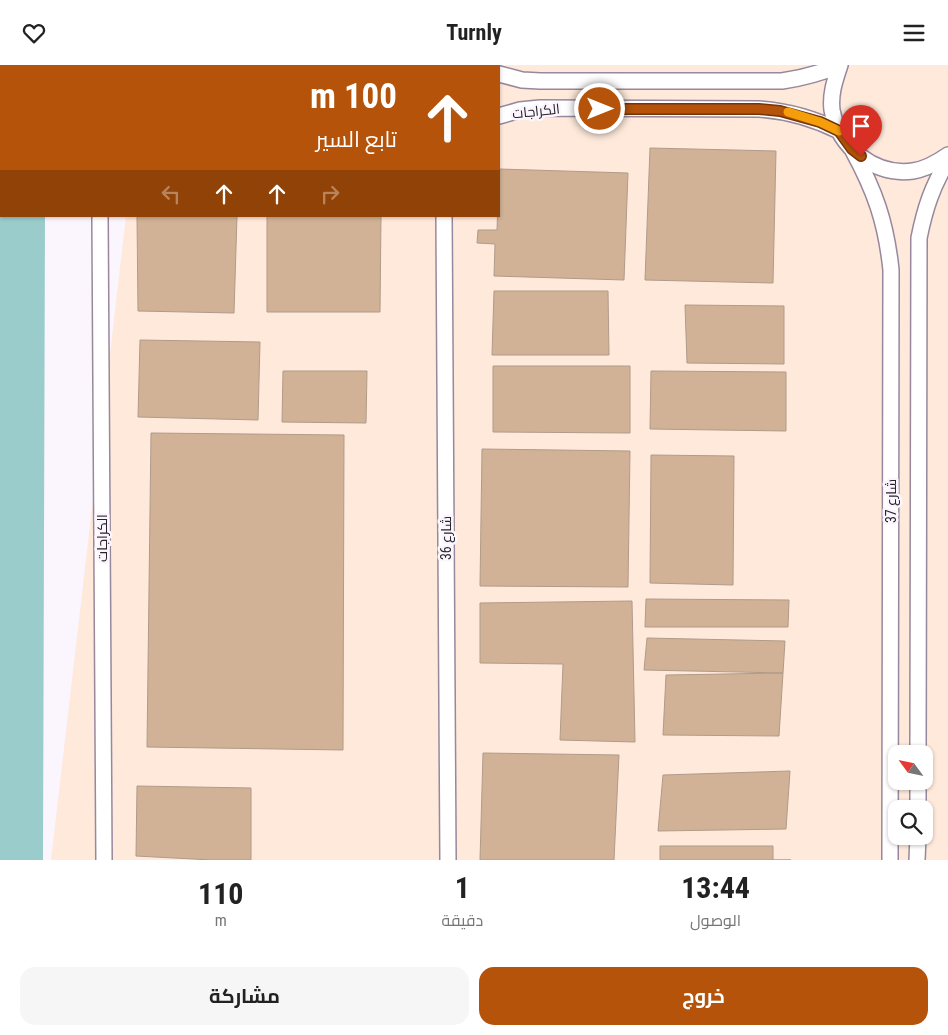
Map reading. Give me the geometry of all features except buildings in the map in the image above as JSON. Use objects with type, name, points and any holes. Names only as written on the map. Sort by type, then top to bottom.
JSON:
[{"type":"street","name":"الكراجات","points":[[500,74],[522,80],[540,81],[782,81],[815,75],[840,65]]},
{"type":"street","points":[[840,65],[833,87],[832,109],[839,131],[852,149],[870,163],[891,170],[914,171],[935,164],[948,155]]},
{"type":"street","name":"الكراجات","points":[[500,116],[520,110],[540,108],[759,109],[800,115],[839,131]]},
{"type":"street","name":"شارع 37","points":[[852,149],[868,177],[880,207],[888,238],[892,270],[890,860]]},
{"type":"street","name":"شارع 37","points":[[918,745],[919,238],[926,207],[937,178],[948,160]]},
{"type":"street","name":"الكراجات","points":[[100,217],[104,860]]},
{"type":"street","name":"شارع 36","points":[[444,217],[448,860]]},
{"type":"street","points":[[918,845],[918,860]]},
{"type":"shaded area","points":[[500,65],[948,65],[948,860],[51,860],[126,217],[500,217]]},
{"type":"shaded area","points":[[0,217],[45,217],[43,860],[0,860]]},
{"type":"slow traffic","points":[[788,112],[820,122],[839,131]]},
{"type":"route","points":[[600,109],[759,109],[780,111],[800,115],[839,131],[852,149],[861,156]]}]
